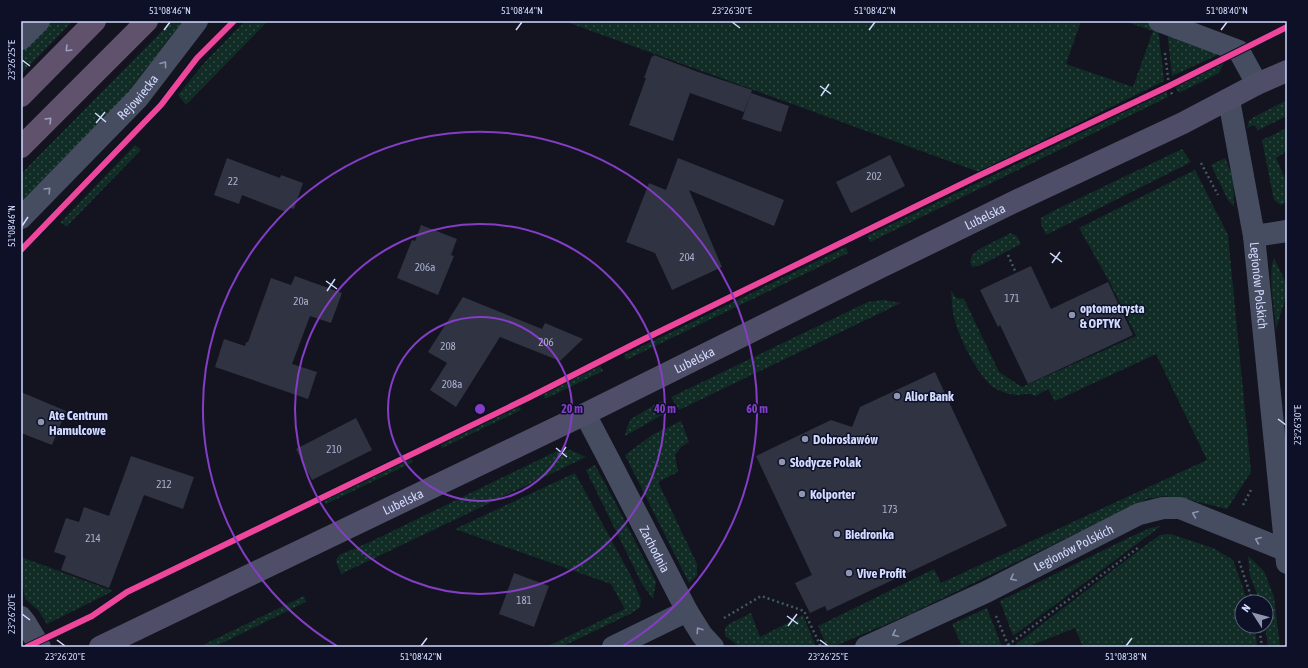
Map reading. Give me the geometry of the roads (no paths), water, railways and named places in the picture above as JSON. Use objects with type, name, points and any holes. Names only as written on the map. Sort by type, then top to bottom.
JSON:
[{"type":"highway","points":[[21,96],[95,21]]},
{"type":"highway","points":[[21,147],[147,21]]},
{"type":"main road","name":"Lubelska","points":[[100,647],[584,414],[870,272],[1018,200],[1183,123],[1257,84],[1287,71]]},
{"type":"street","points":[[21,39],[38,21]]},
{"type":"street","name":"Rejowiecka","points":[[21,218],[138,98],[197,21]]},
{"type":"street","points":[[1159,21],[1240,51],[1257,84]]},
{"type":"street","name":"Legionów Polskich","points":[[866,647],[986,592],[1139,514],[1163,508],[1180,508],[1286,555],[1254,236],[1228,100]]},
{"type":"street","name":"Legionów Polskich","points":[[1254,236],[1287,231]]},
{"type":"street","name":"Zachodnia","points":[[584,414],[687,612]]},
{"type":"street","points":[[613,647],[687,612],[702,635],[713,647]]},
{"type":"street","points":[[21,617],[40,647]]},
{"type":"place","name":"optometrysta & OPTYK","points":[[1072,315]]},
{"type":"place","name":"Alior Bank","points":[[897,396]]},
{"type":"place","name":"Ate Centrum Hamulcowe","points":[[41,422]]},
{"type":"place","name":"Dobrosławów","points":[[805,439]]},
{"type":"place","name":"Słodycze Polak","points":[[782,462]]},
{"type":"place","name":"Kolporter","points":[[802,494]]},
{"type":"place","name":"Biedronka","points":[[837,534]]},
{"type":"place","name":"Vive Profit","points":[[849,573]]}]
